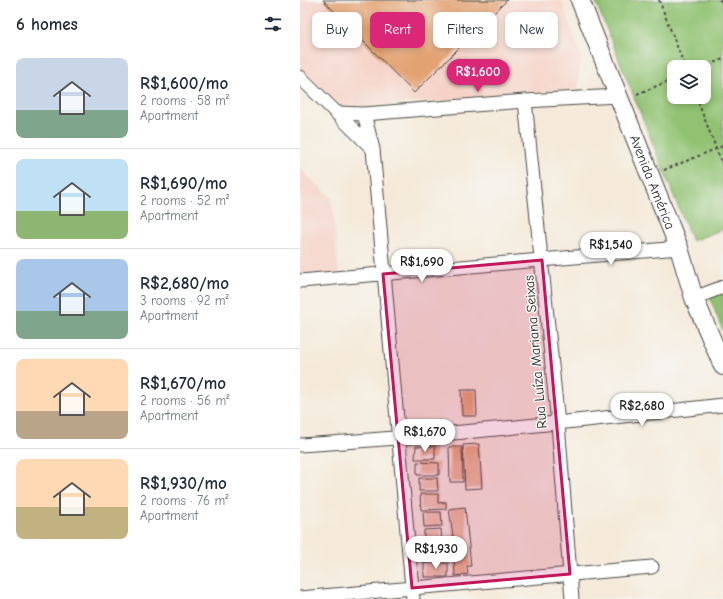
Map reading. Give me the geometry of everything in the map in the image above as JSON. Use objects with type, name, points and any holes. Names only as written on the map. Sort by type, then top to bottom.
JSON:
[{"type":"street","name":"Avenida América","points":[[580,0],[679,248],[694,298],[723,366]]},
{"type":"street","points":[[300,77],[374,149]]},
{"type":"street","points":[[338,113],[364,114],[525,101],[618,96]]},
{"type":"street","name":"Rua Luíza Mariana Seixas","points":[[525,101],[558,424],[572,599]]},
{"type":"street","points":[[364,114],[374,149],[383,274],[412,594]]},
{"type":"street","points":[[300,281],[679,248]]},
{"type":"street","points":[[694,298],[723,287]]},
{"type":"street","points":[[300,445],[398,439],[558,424],[723,405]]},
{"type":"street","points":[[300,598],[412,594],[570,574],[652,567]]},
{"type":"path","points":[[659,0],[682,60]]},
{"type":"path","points":[[718,0],[723,1]]},
{"type":"path","points":[[711,64],[723,59]]},
{"type":"path","points":[[637,94],[667,82]]},
{"type":"path","points":[[699,104],[723,166]]},
{"type":"path","points":[[664,170],[723,146]]},
{"type":"highlighted area","points":[[542,260],[570,574],[412,588],[383,274]]},
{"type":"shaded area","points":[[300,0],[562,0],[581,56],[578,89],[405,103],[350,111],[342,109],[300,69]]},
{"type":"shaded area","points":[[300,168],[332,199],[339,275],[300,278]]},
{"type":"green space","points":[[595,0],[723,0],[723,229],[692,241]]},
{"type":"green space","points":[[723,292],[723,331],[710,298]]},
{"type":"building","points":[[323,0],[507,0],[495,12],[433,12],[433,48],[459,48],[414,93],[362,40],[362,12],[335,12]]},
{"type":"building","points":[[461,390],[476,390],[477,416],[462,416]]},
{"type":"building","points":[[479,444],[482,488],[465,489],[463,445]]},
{"type":"building","points":[[416,446],[435,446],[435,459],[415,459]]},
{"type":"building","points":[[449,447],[462,447],[463,482],[450,482]]},
{"type":"building","points":[[417,462],[439,463],[439,475],[417,475]]},
{"type":"building","points":[[419,478],[437,478],[438,491],[419,491]]},
{"type":"building","points":[[420,494],[438,494],[438,503],[446,502],[446,509],[421,510]]},
{"type":"building","points":[[465,507],[471,566],[467,566],[468,574],[455,576],[454,560],[423,562],[422,546],[443,545],[443,554],[448,554],[447,544],[454,543],[449,509]]},
{"type":"building","points":[[423,512],[441,512],[442,526],[424,527]]},
{"type":"building","points":[[441,529],[442,543],[424,543],[424,530]]},
{"type":"building","points":[[424,563],[448,563],[448,577],[424,577]]}]
